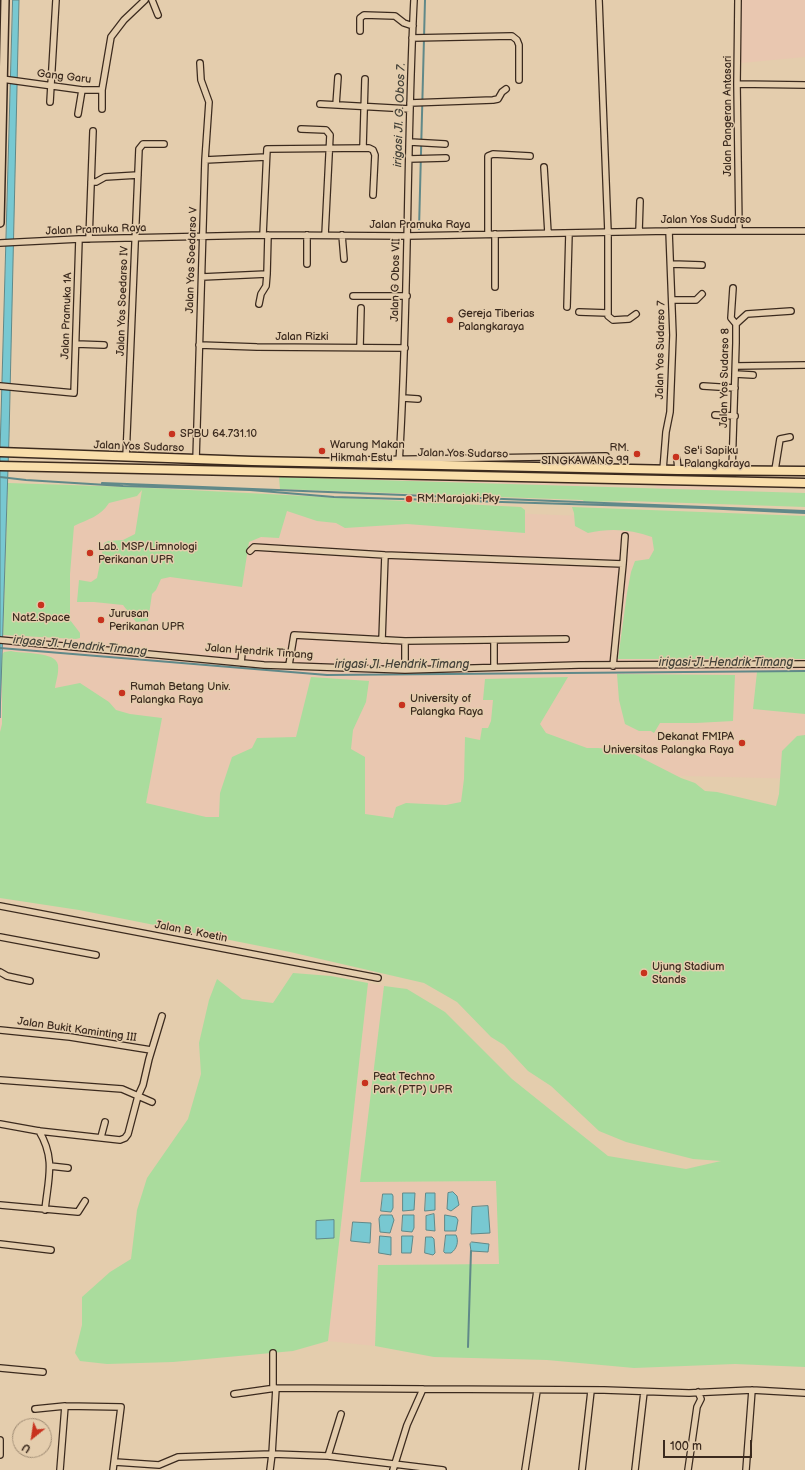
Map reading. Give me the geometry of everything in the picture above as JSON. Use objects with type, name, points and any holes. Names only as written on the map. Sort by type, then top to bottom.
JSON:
[{"type":"main road","name":"Jalan Yos Sudarso","points":[[0,452],[274,462],[399,463],[663,470],[805,471]]},
{"type":"main road","points":[[92,456],[92,467]]},
{"type":"main road","points":[[273,472],[274,462]]},
{"type":"main road","name":"Jalan Yos Sudarso","points":[[0,466],[805,482]]},
{"type":"main road","points":[[530,466],[530,477]]},
{"type":"street","points":[[0,223],[1,124],[5,79],[1,54],[4,0]]},
{"type":"street","points":[[50,102],[56,0]]},
{"type":"street","name":"Gang Garu","points":[[5,79],[82,90],[102,90],[111,37],[124,20],[145,0]]},
{"type":"street","points":[[152,0],[158,15]]},
{"type":"street","name":"Jalan G Obos VII","points":[[399,463],[407,296],[410,106],[414,0]]},
{"type":"street","points":[[599,0],[608,232],[608,313],[609,318],[613,320],[629,319],[636,314]]},
{"type":"street","name":"Jalan Pangeran Antasari","points":[[738,0],[737,84],[739,231]]},
{"type":"street","points":[[360,30],[360,18],[364,15],[395,16],[404,23],[413,26]]},
{"type":"street","points":[[412,38],[508,36],[515,38],[519,44],[519,80]]},
{"type":"street","name":"Jalan Yos Soedarso V","points":[[196,460],[205,160],[209,102],[201,80],[200,63]]},
{"type":"street","points":[[336,105],[338,77]]},
{"type":"street","points":[[363,147],[365,80]]},
{"type":"street","points":[[737,84],[805,85]]},
{"type":"street","points":[[320,104],[410,106],[493,100],[498,98],[506,89]]},
{"type":"street","points":[[78,114],[82,90]]},
{"type":"street","points":[[102,90],[102,108]]},
{"type":"street","points":[[301,129],[328,131],[330,135],[325,235]]},
{"type":"street","points":[[89,239],[93,131]]},
{"type":"street","points":[[410,142],[445,144]]},
{"type":"street","name":"Jalan Yos Soedarso IV","points":[[126,457],[140,147],[143,144],[164,144]]},
{"type":"street","points":[[259,304],[260,296],[266,286],[267,274],[267,149],[363,147],[371,149],[375,153],[373,195]]},
{"type":"street","points":[[495,287],[488,156],[493,154],[530,156]]},
{"type":"street","points":[[205,160],[266,157]]},
{"type":"street","points":[[409,158],[446,158]]},
{"type":"street","points":[[544,167],[548,234]]},
{"type":"street","points":[[91,182],[107,176],[138,174]]},
{"type":"street","points":[[639,231],[640,201]]},
{"type":"street","name":"Jalan Yos Sudarso 7","points":[[663,470],[666,432],[670,412],[673,335],[670,231]]},
{"type":"street","name":"Jalan Yos Sudarso","points":[[608,232],[805,231]]},
{"type":"street","name":"Jalan Pramuka Raya","points":[[0,243],[80,239],[266,235],[407,236],[608,232]]},
{"type":"street","points":[[567,307],[569,233]]},
{"type":"street","points":[[307,235],[307,264]]},
{"type":"street","points":[[342,236],[344,259]]},
{"type":"street","name":"Jalan Pramuka 1A","points":[[1,386],[74,393],[80,239]]},
{"type":"street","points":[[672,264],[702,265]]},
{"type":"street","points":[[202,277],[267,274]]},
{"type":"street","name":"Jalan Yos Sudarso 8","points":[[732,470],[736,374],[736,324],[731,318],[733,288]]},
{"type":"street","points":[[673,300],[696,300],[702,294]]},
{"type":"street","points":[[353,296],[407,296]]},
{"type":"street","points":[[360,346],[361,308]]},
{"type":"street","points":[[736,324],[748,314],[791,311]]},
{"type":"street","points":[[579,312],[608,313]]},
{"type":"street","points":[[76,344],[104,345]]},
{"type":"street","name":"Jalan Rizki","points":[[199,345],[257,347],[360,346],[405,348]]},
{"type":"street","points":[[736,366],[805,366]]},
{"type":"street","points":[[736,374],[753,375]]},
{"type":"street","points":[[703,386],[735,388]]},
{"type":"street","points":[[403,398],[418,399]]},
{"type":"street","points":[[715,415],[734,416]]},
{"type":"street","points":[[775,470],[780,439],[790,437]]},
{"type":"street","points":[[252,461],[606,456]]},
{"type":"street","points":[[677,459],[678,470]]},
{"type":"street","points":[[613,666],[625,536]]},
{"type":"street","points":[[250,551],[254,547],[385,555],[623,564]]},
{"type":"street","points":[[382,640],[385,555]]},
{"type":"street","points":[[289,665],[294,635],[405,641],[566,639]]},
{"type":"street","name":"Jalan Hendrik Timang","points":[[0,640],[241,663],[405,670],[494,667],[805,664]]},
{"type":"street","points":[[494,640],[494,667]]},
{"type":"street","points":[[405,641],[405,670]]},
{"type":"street","points":[[241,663],[242,653]]},
{"type":"street","name":"Jalan B. Koetin","points":[[0,906],[378,978]]},
{"type":"street","points":[[0,937],[96,955]]},
{"type":"street","points":[[0,972],[7,976],[30,981]]},
{"type":"street","points":[[0,1124],[39,1131],[120,1140],[125,1138],[138,1096],[144,1085],[151,1050],[162,1016]]},
{"type":"street","name":"Jalan Bukit Kaminting III","points":[[0,1030],[70,1037],[151,1050]]},
{"type":"street","points":[[0,1080],[122,1089],[152,1102]]},
{"type":"street","points":[[101,1137],[105,1122]]},
{"type":"street","points":[[39,1131],[49,1151],[50,1166],[45,1210]]},
{"type":"street","points":[[50,1166],[68,1168]]},
{"type":"street","points":[[0,1206],[78,1212],[85,1201]]},
{"type":"street","points":[[0,1244],[51,1250]]},
{"type":"street","points":[[270,1470],[272,1454],[274,1388],[273,1353]]},
{"type":"street","points":[[0,1368],[44,1372]]},
{"type":"street","points":[[234,1394],[274,1388],[644,1392],[752,1390],[805,1393]]},
{"type":"street","points":[[394,1467],[407,1425],[423,1389]]},
{"type":"street","points":[[746,1470],[752,1390]]},
{"type":"street","points":[[525,1470],[537,1391]]},
{"type":"street","points":[[582,1470],[591,1391]]},
{"type":"street","points":[[634,1470],[644,1392]]},
{"type":"street","points":[[688,1470],[697,1407],[700,1398],[698,1392]]},
{"type":"street","points":[[60,1470],[65,1406]]},
{"type":"street","points":[[35,1409],[65,1406],[121,1407],[113,1470]]},
{"type":"street","points":[[328,1456],[341,1414]]},
{"type":"street","points":[[0,1440],[0,1455]]},
{"type":"street","points":[[115,1462],[159,1465],[178,1457],[272,1454],[328,1456],[394,1467],[443,1470]]},
{"type":"street","points":[[166,1462],[166,1470]]},
{"type":"shaded area","points":[[738,0],[805,0],[805,57],[741,63]]},
{"type":"shaded area","points":[[282,475],[579,482],[579,499],[282,489]]},
{"type":"shaded area","points":[[656,485],[754,489],[753,505],[655,502]]},
{"type":"shaded area","name":"University of Palangka Raya","points":[[0,494],[663,519],[805,636],[805,779],[527,772],[492,828],[0,829]]},
{"type":"shaded area","name":"Peat Techno Park (PTP) UPR","points":[[368,983],[384,986],[360,1182],[496,1181],[499,1264],[378,1265],[375,1346],[328,1341]]},
{"type":"green space","points":[[279,477],[805,493],[805,507],[628,501],[584,502],[583,500],[280,489]]},
{"type":"green space","points":[[8,483],[130,487],[521,507],[525,510],[525,533],[407,524],[345,528],[336,523],[317,521],[287,511],[279,538],[261,537],[249,542],[242,587],[170,577],[161,579],[156,590],[152,594],[148,621],[136,622],[123,605],[77,602],[79,580],[91,582],[97,578],[104,543],[108,541],[123,540],[135,534],[142,490],[137,496],[109,503],[98,515],[74,526],[70,574],[70,620],[80,633],[80,638],[3,635]]},
{"type":"green space","points":[[572,507],[805,516],[805,659],[618,659],[631,572],[635,561],[649,559],[654,550],[652,537],[636,532],[620,530],[604,530],[588,533],[575,526]]},
{"type":"green space","points":[[11,651],[45,655],[56,661],[58,665],[58,674],[55,688],[80,683],[109,702],[116,710],[130,714],[162,718],[146,803],[206,817],[219,817],[220,793],[232,757],[252,748],[257,738],[296,737],[311,677],[369,681],[366,702],[353,730],[351,749],[365,757],[365,814],[393,818],[396,807],[406,803],[446,805],[461,802],[464,779],[465,737],[480,740],[482,728],[488,728],[491,721],[493,700],[483,700],[485,679],[568,677],[540,724],[546,733],[587,748],[628,751],[681,778],[695,783],[705,791],[717,792],[776,806],[779,794],[782,751],[797,736],[805,735],[805,1367],[735,1364],[634,1368],[547,1360],[434,1357],[375,1346],[378,1265],[499,1264],[496,1181],[360,1182],[384,986],[407,989],[445,1012],[512,1079],[608,1156],[686,1169],[721,1161],[693,1159],[626,1142],[599,1131],[551,1086],[528,1071],[504,1045],[491,1037],[457,1002],[424,983],[290,952],[79,910],[0,898],[0,732],[2,724],[2,655],[4,652]]},
{"type":"green space","points":[[757,672],[805,672],[805,714],[753,709]]},
{"type":"green space","points":[[617,674],[735,675],[733,721],[660,723],[654,733],[651,731],[639,731],[625,724],[619,700]]},
{"type":"green space","points":[[293,973],[331,976],[368,983],[328,1341],[293,1351],[173,1362],[107,1364],[80,1361],[75,1353],[82,1325],[82,1297],[110,1272],[131,1259],[137,1210],[147,1178],[188,1119],[201,1074],[199,1043],[209,1000],[217,979],[242,999],[273,1003]]},
{"type":"water","points":[[13,0],[19,0],[9,437],[0,718],[0,453]]},
{"type":"water","points":[[453,1192],[457,1196],[459,1205],[451,1211],[447,1209],[448,1193]]},
{"type":"water","points":[[403,1193],[415,1193],[414,1210],[403,1211]]},
{"type":"water","points":[[426,1193],[435,1193],[435,1210],[425,1211]]},
{"type":"water","points":[[383,1194],[392,1194],[393,1196],[393,1208],[391,1212],[381,1211]]},
{"type":"water","points":[[488,1206],[490,1233],[471,1234],[472,1207]]},
{"type":"water","points":[[434,1214],[435,1231],[426,1230],[426,1216]]},
{"type":"water","points":[[381,1215],[392,1215],[394,1220],[390,1233],[380,1232],[379,1219]]},
{"type":"water","points":[[403,1215],[414,1215],[414,1228],[412,1232],[402,1231]]},
{"type":"water","points":[[445,1215],[456,1217],[458,1220],[456,1231],[445,1231]]},
{"type":"water","points":[[334,1220],[334,1238],[316,1239],[316,1221]]},
{"type":"water","points":[[353,1222],[371,1223],[370,1243],[351,1241]]},
{"type":"water","points":[[446,1235],[456,1235],[457,1237],[456,1247],[451,1253],[444,1252]]},
{"type":"water","points":[[380,1236],[391,1237],[391,1255],[379,1253]]},
{"type":"water","points":[[402,1236],[413,1236],[411,1253],[402,1253]]},
{"type":"water","points":[[426,1237],[432,1237],[434,1239],[435,1253],[433,1255],[425,1253]]},
{"type":"water","points":[[472,1242],[489,1244],[488,1252],[471,1251],[470,1244]]},
{"type":"waterway","points":[[419,229],[425,0]]},
{"type":"waterway","points":[[0,477],[123,486],[250,490],[334,497],[703,508],[805,513]]},
{"type":"waterway","points":[[102,483],[805,511]]},
{"type":"waterway","name":"irigasi Jl. Hendrik Timang","points":[[0,648],[327,675],[805,671]]},
{"type":"waterway","points":[[468,1347],[471,1251]]},
{"type":"place","name":"Gereja Tiberias Palangkaraya","points":[[450,320]]},
{"type":"place","name":"SPBU 64.731.10","points":[[172,434]]},
{"type":"place","name":"Warung Makan Hikmah Estu","points":[[322,451]]},
{"type":"place","name":"RM. SINGKAWANG 99","points":[[637,454]]},
{"type":"place","name":"Se'i Sapiku Palangkaraya","points":[[676,457]]},
{"type":"place","name":"RM.Marajaki Pky","points":[[409,499]]},
{"type":"place","name":"Lab. MSP/Limnologi Perikanan UPR","points":[[90,553]]},
{"type":"place","name":"Nat2.Space","points":[[41,605]]},
{"type":"place","name":"Jurusan Perikanan UPR","points":[[101,620]]},
{"type":"place","name":"Rumah Betang Univ. Palangka Raya","points":[[122,693]]},
{"type":"place","name":"University of Palangka Raya","points":[[402,705]]},
{"type":"place","name":"Dekanat FMIPA Universitas Palangka Raya","points":[[742,743]]},
{"type":"place","name":"Ujung Stadium Stands","points":[[644,973]]},
{"type":"place","name":"Peat Techno Park (PTP) UPR","points":[[365,1083]]},
{"type":"water label","name":"irigasi Jl. G. Obos 7.","points":[[400,115]]}]
